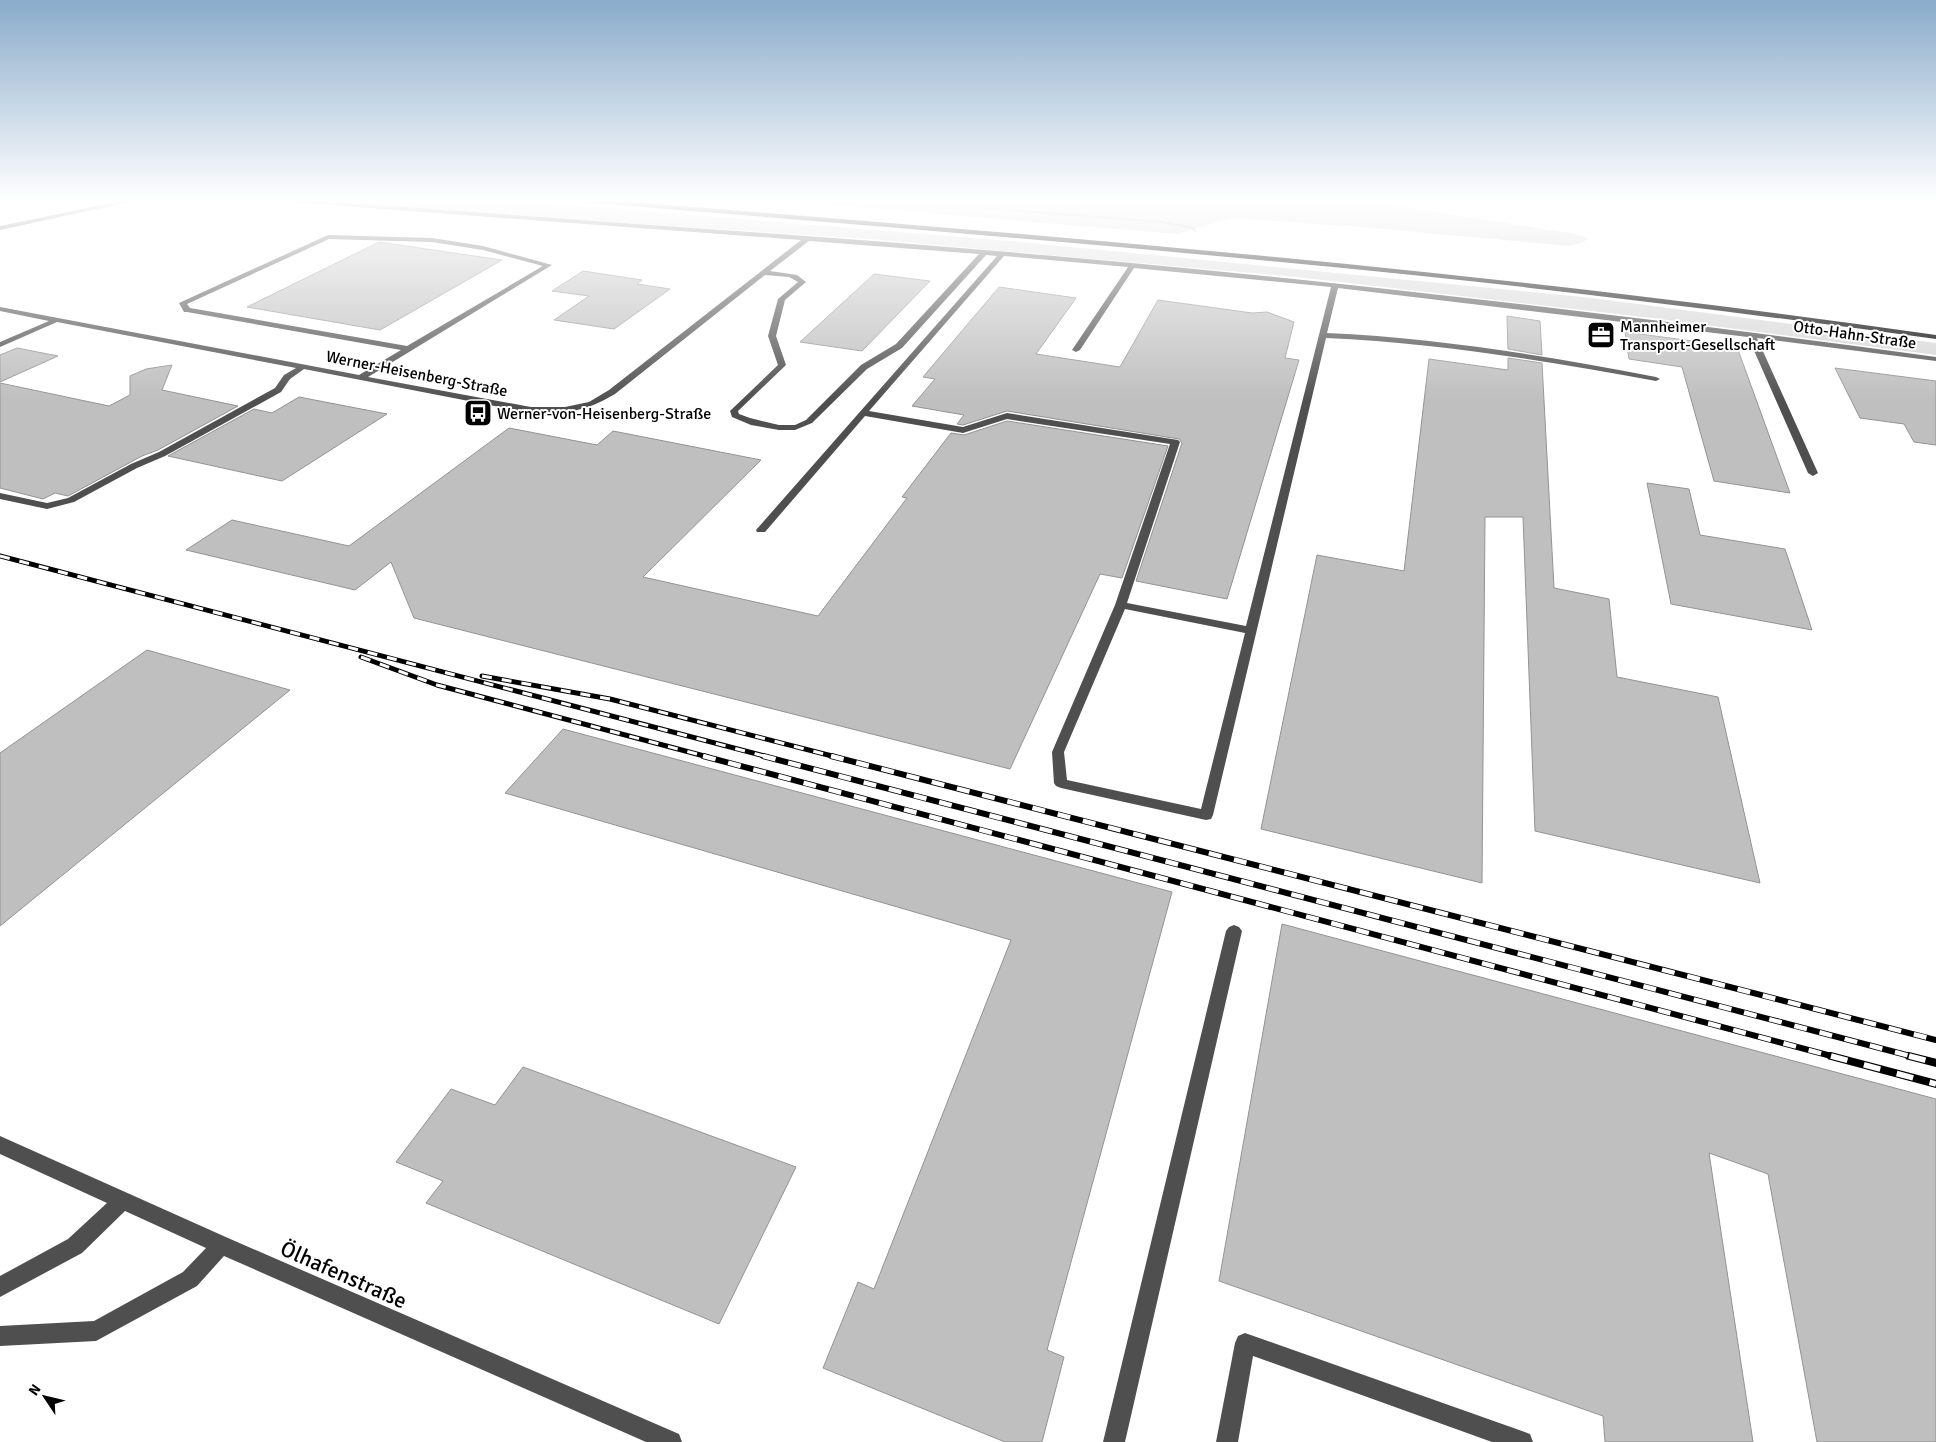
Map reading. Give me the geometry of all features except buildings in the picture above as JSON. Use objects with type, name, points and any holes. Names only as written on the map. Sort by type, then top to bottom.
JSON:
[{"type":"main road","points":[[1351,266],[1653,300],[1936,337]]},
{"type":"street","points":[[264,266],[183,303],[187,310],[409,348]]},
{"type":"street","points":[[360,378],[547,266]]},
{"type":"street","name":"Werner-Heisenberg-Straße","points":[[0,309],[532,410],[564,410],[592,404],[612,392],[773,266]]},
{"type":"street","points":[[764,273],[792,276],[800,278],[802,282],[782,299],[772,336],[782,365],[734,411],[735,415],[748,421],[792,428],[807,423],[814,418],[864,367],[899,346],[972,266]]},
{"type":"street","points":[[761,530],[991,266]]},
{"type":"street","points":[[1076,350],[1132,266]]},
{"type":"street","name":"Otto-Hahn-Straße","points":[[1135,266],[1335,285],[1751,334],[1936,359]]},
{"type":"street","points":[[863,413],[963,430],[1006,416],[1175,442],[1121,605],[1058,752],[1061,783],[1206,815],[1335,285]]},
{"type":"street","points":[[0,345],[56,320]]},
{"type":"street","points":[[1751,334],[1813,473]]},
{"type":"street","points":[[1322,335],[1399,338],[1565,362],[1656,379]]},
{"type":"street","points":[[0,496],[47,506],[71,500],[134,466],[162,454],[278,390],[287,377],[302,367]]},
{"type":"street","points":[[1121,605],[1250,630]]},
{"type":"street","points":[[1114,1442],[1234,931]]},
{"type":"street","name":"Ölhafenstraße","points":[[0,1145],[221,1246],[671,1442]]},
{"type":"street","points":[[0,1287],[75,1246],[122,1201]]},
{"type":"street","points":[[0,1336],[96,1331],[190,1278],[221,1246]]},
{"type":"street","points":[[1227,1442],[1245,1343],[1522,1442]]},
{"type":"shaded area","points":[[1177,266],[1268,266],[1592,298],[1936,343],[1936,355],[1652,318],[1297,277]]},
{"type":"railway","points":[[0,556],[768,757]]},
{"type":"railway","points":[[361,657],[437,685],[708,757]]},
{"type":"railway","points":[[482,676],[610,699],[836,757]]},
{"type":"railway","points":[[703,756],[1835,1057]]},
{"type":"railway","points":[[763,756],[1914,1057]]},
{"type":"railway","points":[[831,756],[1936,1040]]},
{"type":"railway","points":[[1831,1056],[1936,1084]]},
{"type":"railway","points":[[1909,1056],[1936,1063]]},
{"type":"place","name":"Mannheimer Transport-Gesellschaft","points":[[1601,335]]},
{"type":"place","name":"Werner-von-Heisenberg-Straße","points":[[478,413]]}]
